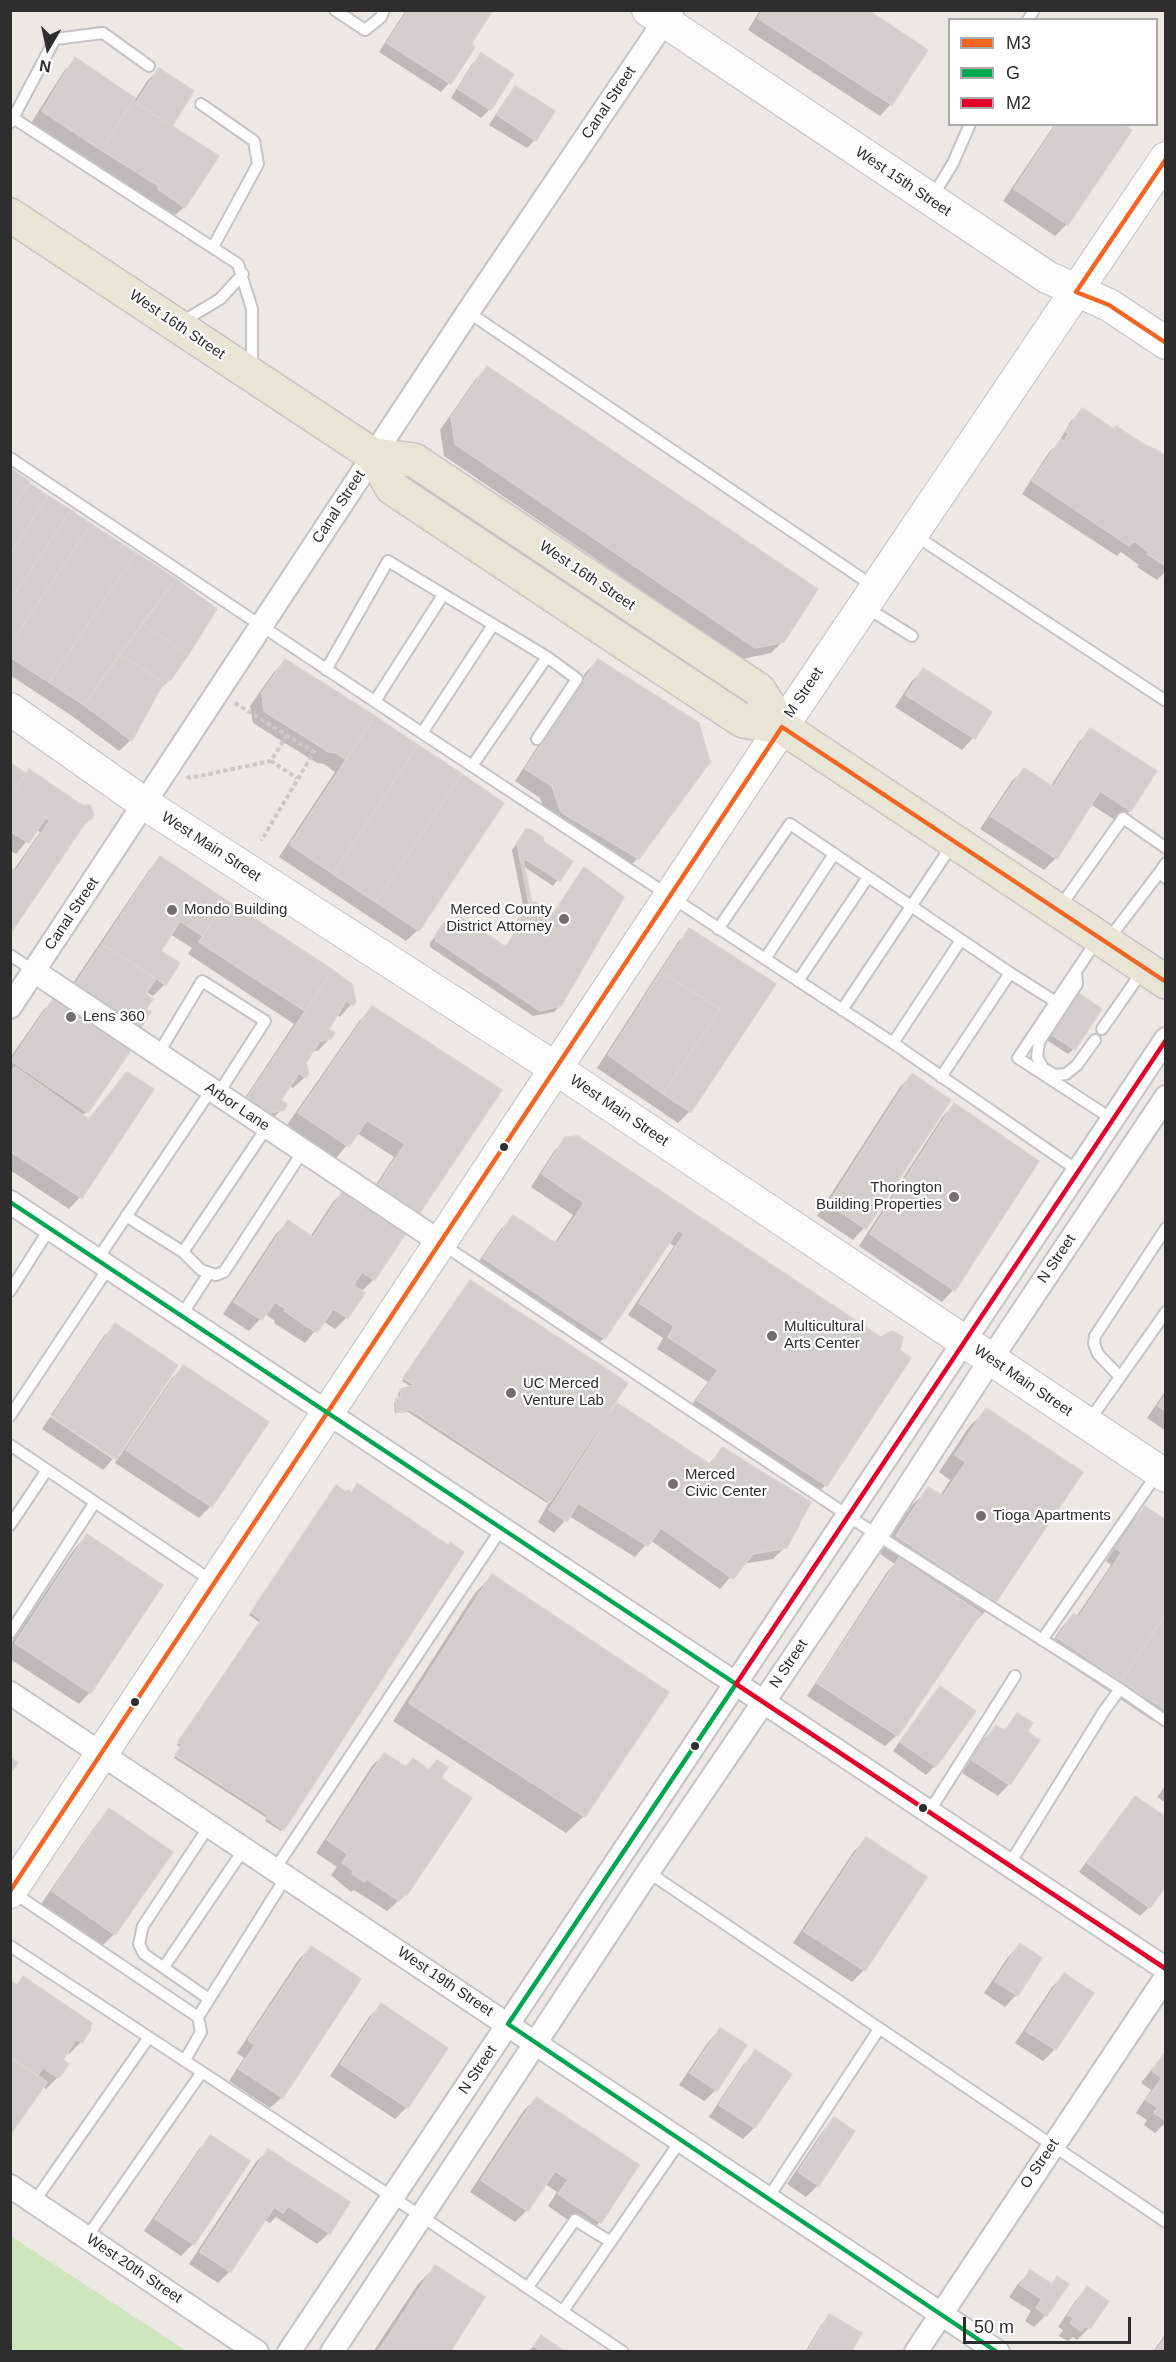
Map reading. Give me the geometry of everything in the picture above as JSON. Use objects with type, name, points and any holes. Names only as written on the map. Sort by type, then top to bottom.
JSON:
[{"type":"main road","name":"West 16th Street","points":[[10,215],[373,455],[392,488],[636,650],[743,721],[782,727],[1155,975]]},
{"type":"street","name":"West 15th Street","points":[[661,14],[930,200],[1047,277],[1109,305],[1166,342]]},
{"type":"street","name":"Canal Street","points":[[10,1007],[468,312],[661,14]]},
{"type":"street","name":"M Street","points":[[11,1892],[782,727],[1166,158]]},
{"type":"street","name":"West Main Street","points":[[10,709],[145,804],[555,1068],[1162,1474]]},
{"type":"street","name":"Arbor Lane","points":[[34,971],[440,1242]]},
{"type":"street","name":"N Street","points":[[289,2352],[391,2196],[1166,1039]]},
{"type":"street","name":"N Street","points":[[332,2352],[648,1872],[877,1535],[991,1359],[1155,1121],[1166,1097]]},
{"type":"street","points":[[10,1202],[1166,1969]]},
{"type":"street","name":"West 19th Street","points":[[10,1693],[998,2352]]},
{"type":"street","name":"O Street","points":[[916,2352],[1166,1977]]},
{"type":"street","name":"West 20th Street","points":[[10,2186],[257,2352]]},
{"type":"lane","points":[[335,10],[365,30],[381,17],[384,10]]},
{"type":"lane","points":[[149,66],[103,33],[55,39],[12,119],[238,264],[243,274],[252,309],[252,375]]},
{"type":"lane","points":[[201,104],[254,141],[258,164],[213,247]]},
{"type":"lane","points":[[930,200],[953,163],[969,126]]},
{"type":"lane","points":[[177,325],[220,299],[243,274]]},
{"type":"lane","points":[[468,312],[870,597],[912,636]]},
{"type":"lane","points":[[10,458],[326,670],[893,1043],[1077,1170]]},
{"type":"lane","points":[[913,534],[1166,701]]},
{"type":"lane","points":[[326,670],[388,561],[547,657],[577,679],[537,739]]},
{"type":"lane","points":[[375,702],[443,595]]},
{"type":"lane","points":[[422,733],[493,625]]},
{"type":"lane","points":[[472,766],[547,657]]},
{"type":"lane","points":[[1058,910],[1123,818],[1166,848]]},
{"type":"lane","points":[[718,929],[790,824],[1056,1002]]},
{"type":"lane","points":[[842,1010],[954,841]]},
{"type":"lane","points":[[765,959],[834,854]]},
{"type":"lane","points":[[1112,1119],[1018,1058],[1076,972],[1162,876],[1166,863]]},
{"type":"lane","points":[[798,981],[868,877]]},
{"type":"lane","points":[[893,1043],[961,940]]},
{"type":"lane","points":[[10,955],[34,971]]},
{"type":"lane","points":[[1076,972],[1077,984],[1039,1042],[1037,1057],[1043,1068],[1055,1075],[1066,1074],[1077,1065],[1095,1040]]},
{"type":"lane","points":[[941,1077],[1010,973]]},
{"type":"lane","points":[[1102,1029],[1155,975]]},
{"type":"lane","points":[[10,1416],[103,1264],[126,1216],[265,1021],[202,981],[158,1054]]},
{"type":"lane","points":[[183,1252],[267,1127]]},
{"type":"lane","points":[[126,1216],[183,1252],[201,1270],[216,1275],[224,1272],[303,1151]]},
{"type":"lane","points":[[10,1291],[50,1228]]},
{"type":"lane","points":[[1120,1377],[1098,1354],[1094,1344],[1095,1336],[1166,1228]]},
{"type":"lane","points":[[440,1242],[877,1535],[1166,1720]]},
{"type":"lane","points":[[181,1316],[209,1273]]},
{"type":"lane","points":[[1087,1424],[1166,1312]]},
{"type":"lane","points":[[10,1445],[215,1582]]},
{"type":"lane","points":[[10,1525],[47,1470]]},
{"type":"lane","points":[[1042,1640],[1162,1474]]},
{"type":"lane","points":[[10,1633],[95,1502]]},
{"type":"lane","points":[[185,2060],[201,2032],[198,2017],[280,1873],[502,1528]]},
{"type":"lane","points":[[929,1812],[1015,1676]]},
{"type":"lane","points":[[1009,1865],[1120,1689]]},
{"type":"lane","points":[[209,1826],[143,1926],[139,1944],[144,1954],[209,1999]]},
{"type":"lane","points":[[164,1967],[244,1849]]},
{"type":"lane","points":[[648,1872],[1166,2222]]},
{"type":"lane","points":[[11,1892],[198,2017]]},
{"type":"lane","points":[[10,1946],[422,2216],[623,2352]]},
{"type":"lane","points":[[768,2198],[879,2029]]},
{"type":"lane","points":[[34,2202],[148,2037]]},
{"type":"lane","points":[[87,2237],[202,2072]]},
{"type":"lane","points":[[563,2311],[681,2140]]},
{"type":"lane","points":[[528,2287],[575,2220],[611,2242]]},
{"type":"path","points":[[217,691],[314,752],[261,841]]},
{"type":"path","points":[[271,761],[287,735]]},
{"type":"path","points":[[170,766],[190,778],[271,761],[297,778]]},
{"type":"green space","points":[[11,2236],[186,2351],[11,2351]]},
{"type":"building","points":[[408,10],[493,10],[471,44],[475,47],[451,84],[387,43]]},
{"type":"building","points":[[763,10],[868,10],[928,50],[892,105],[758,18]]},
{"type":"building","points":[[481,53],[514,74],[491,110],[458,89]]},
{"type":"building","points":[[75,57],[135,98],[101,150],[42,111]]},
{"type":"building","points":[[159,68],[194,91],[172,126],[136,103]]},
{"type":"building","points":[[515,86],[555,111],[536,141],[497,115]]},
{"type":"building","points":[[133,101],[219,156],[185,208],[158,189],[159,186],[101,150]]},
{"type":"building","points":[[1056,126],[1126,126],[1132,130],[1068,225],[1014,189]]},
{"type":"building","points":[[487,366],[818,589],[784,642],[755,648],[455,444],[451,417]]},
{"type":"building","points":[[1082,408],[1114,429],[1116,426],[1163,455],[1166,452],[1166,566],[1147,554],[1149,552],[1134,541],[1129,546],[1032,481],[1061,439],[1064,441],[1069,434],[1066,432]]},
{"type":"building","points":[[10,468],[30,482],[10,511]]},
{"type":"building","points":[[29,483],[48,496],[10,554],[10,511]]},
{"type":"building","points":[[48,496],[71,510],[10,601],[10,554]]},
{"type":"building","points":[[71,510],[91,524],[10,645],[10,601]]},
{"type":"building","points":[[91,524],[136,553],[49,682],[10,657],[10,645]]},
{"type":"building","points":[[136,553],[176,579],[84,705],[49,682]]},
{"type":"building","points":[[176,579],[217,609],[188,655],[142,623]]},
{"type":"building","points":[[142,623],[188,655],[170,681],[164,682],[119,654]]},
{"type":"building","points":[[119,654],[164,682],[132,741],[84,705]]},
{"type":"building","points":[[285,659],[375,716],[346,759],[329,752],[264,711],[262,693]]},
{"type":"building","points":[[598,659],[699,723],[710,762],[639,859],[561,812],[552,786],[525,769]]},
{"type":"building","points":[[923,668],[992,712],[975,739],[906,695]]},
{"type":"building","points":[[375,716],[418,745],[333,874],[290,845]]},
{"type":"building","points":[[1090,728],[1157,771],[1131,811],[1100,791],[1057,859],[991,816],[1024,768],[1053,787]]},
{"type":"building","points":[[418,745],[462,774],[376,902],[333,874]]},
{"type":"building","points":[[10,763],[26,773],[10,796]]},
{"type":"building","points":[[29,769],[82,805],[90,805],[94,815],[86,822],[10,934],[10,868],[16,871],[50,820],[46,817],[29,843],[10,831],[10,796]]},
{"type":"building","points":[[462,774],[504,803],[419,931],[376,902]]},
{"type":"building","name":"Merced County District Attorney","points":[[526,829],[543,837],[544,842],[573,861],[560,881],[527,860],[523,860],[532,903],[536,902],[553,914],[584,867],[624,897],[561,1006],[540,1011],[436,941],[435,936],[444,922],[453,924],[459,916],[506,947],[518,928],[517,922],[529,903],[517,843]]},
{"type":"building","name":"Mondo Building","points":[[160,856],[226,900],[203,936],[180,921],[161,951],[180,963],[166,985],[102,944]]},
{"type":"building","points":[[226,900],[333,970],[305,1011],[199,942]]},
{"type":"building","points":[[689,928],[776,984],[691,1112],[663,1094],[720,1009],[661,972]]},
{"type":"building","points":[[102,944],[156,979],[145,994],[153,999],[146,1009],[151,1012],[140,1029],[74,986]]},
{"type":"building","points":[[333,970],[352,984],[356,1001],[353,1006],[346,1001],[329,1029],[335,1033],[331,1039],[320,1041],[306,1063],[309,1073],[306,1078],[299,1073],[281,1100],[287,1104],[284,1110],[265,1114],[245,1101]]},
{"type":"building","points":[[661,972],[720,1009],[663,1094],[608,1055]]},
{"type":"building","points":[[1077,992],[1102,1009],[1075,1050],[1049,1033]]},
{"type":"building","points":[[55,996],[133,1047],[88,1113],[11,1061]]},
{"type":"building","points":[[372,1006],[502,1090],[417,1217],[375,1190],[405,1144],[367,1120],[349,1147],[298,1113]]},
{"type":"building","points":[[15,1067],[89,1119],[127,1072],[154,1089],[82,1198],[10,1151],[10,1073]]},
{"type":"building","points":[[912,1073],[951,1100],[866,1229],[828,1204]]},
{"type":"building","name":"Thorington Building Properties","points":[[954,1103],[1039,1161],[955,1291],[870,1234]]},
{"type":"building","points":[[578,1136],[881,1337],[892,1331],[903,1337],[900,1350],[911,1358],[827,1486],[697,1400],[718,1370],[668,1337],[674,1326],[639,1303],[684,1234],[678,1230],[605,1339],[483,1258],[513,1215],[557,1244],[584,1203],[542,1174],[565,1137]]},
{"type":"building","points":[[345,1188],[408,1230],[375,1280],[362,1272],[353,1285],[365,1293],[348,1318],[333,1309],[317,1333],[284,1311],[286,1309],[275,1302],[262,1320],[234,1302],[288,1220],[313,1237]]},
{"type":"building","name":"UC Merced Venture Lab","points":[[470,1280],[628,1383],[550,1502],[411,1410],[397,1412],[395,1399],[401,1397],[400,1389],[414,1385],[403,1378]]},
{"type":"building","points":[[115,1323],[178,1365],[116,1459],[52,1417]]},
{"type":"building","points":[[183,1365],[269,1422],[212,1507],[126,1450]]},
{"type":"building","points":[[1166,1394],[1166,1411],[1158,1406]]},
{"type":"building","name":"Merced Civic Center","points":[[617,1403],[711,1465],[722,1447],[811,1502],[787,1548],[753,1554],[733,1579],[661,1528],[648,1546],[578,1503],[567,1522],[549,1510]]},
{"type":"building","name":"Tioga Apartments","points":[[986,1408],[1083,1472],[996,1602],[896,1536],[928,1487],[943,1496],[966,1462],[955,1455]]},
{"type":"building","points":[[357,1483],[448,1545],[450,1542],[464,1552],[284,1830],[266,1818],[268,1815],[175,1755],[182,1745],[178,1742],[261,1620],[251,1612],[336,1485],[352,1493]]},
{"type":"building","points":[[1145,1506],[1166,1520],[1166,1613],[1121,1681],[1057,1638],[1073,1614],[1079,1617],[1122,1552],[1116,1549]]},
{"type":"building","points":[[87,1534],[163,1585],[91,1693],[15,1643]]},
{"type":"building","points":[[899,1558],[981,1613],[898,1736],[817,1683]]},
{"type":"building","points":[[492,1574],[669,1692],[585,1817],[409,1703]]},
{"type":"building","points":[[1166,1614],[1166,1710],[1121,1681]]},
{"type":"building","points":[[940,1686],[976,1711],[936,1767],[900,1742]]},
{"type":"building","points":[[1017,1713],[1033,1723],[1027,1732],[1040,1740],[1010,1785],[972,1760],[996,1725],[1005,1731]]},
{"type":"building","points":[[384,1753],[406,1767],[413,1758],[429,1770],[437,1760],[448,1767],[441,1778],[472,1798],[407,1895],[405,1894],[399,1901],[366,1879],[364,1882],[352,1874],[354,1871],[342,1863],[348,1854],[327,1840]]},
{"type":"building","points":[[10,1758],[18,1763],[10,1773]]},
{"type":"building","points":[[1135,1796],[1166,1817],[1166,1886],[1150,1908],[1087,1863]]},
{"type":"building","points":[[109,1808],[173,1852],[115,1935],[52,1891]]},
{"type":"building","points":[[866,1837],[927,1877],[865,1971],[804,1931]]},
{"type":"building","points":[[1020,1943],[1042,1958],[1018,1996],[995,1981]]},
{"type":"building","points":[[311,1946],[361,1979],[283,2098],[239,2069],[255,2045],[248,2040]]},
{"type":"building","points":[[1064,1973],[1094,1993],[1056,2050],[1026,2031]]},
{"type":"building","points":[[23,1976],[92,2023],[82,2043],[76,2039],[63,2060],[69,2064],[59,2078],[43,2068],[38,2075],[10,2057],[10,1981],[17,1985]]},
{"type":"building","points":[[381,2003],[448,2048],[408,2108],[341,2064]]},
{"type":"building","points":[[720,2028],[747,2045],[717,2091],[690,2073]]},
{"type":"building","points":[[755,2050],[792,2074],[755,2128],[719,2105]]},
{"type":"building","points":[[1166,2051],[1166,2120],[1154,2113],[1158,2108],[1146,2100],[1162,2078],[1152,2071]]},
{"type":"building","points":[[10,2058],[47,2082],[10,2135]]},
{"type":"building","points":[[536,2097],[639,2165],[601,2223],[558,2194],[568,2180],[555,2171],[528,2211],[481,2180]]},
{"type":"building","points":[[834,2117],[855,2131],[819,2186],[798,2172]]},
{"type":"building","points":[[210,2135],[250,2161],[194,2245],[155,2219]]},
{"type":"building","points":[[268,2149],[350,2202],[330,2234],[288,2206],[283,2213],[274,2207],[231,2272],[200,2252]]},
{"type":"building","points":[[435,2265],[485,2297],[450,2352],[378,2352]]},
{"type":"building","points":[[1030,2270],[1052,2284],[1057,2276],[1069,2284],[1047,2316],[1036,2308],[1042,2299],[1020,2285]]},
{"type":"building","points":[[1087,2286],[1109,2301],[1090,2329],[1085,2326],[1081,2331],[1070,2323],[1074,2318],[1068,2315]]},
{"type":"building","points":[[829,2314],[862,2333],[851,2352],[807,2352]]},
{"type":"building","points":[[541,2335],[566,2352],[542,2352],[534,2346]]},
{"type":"building","points":[[1166,2337],[1166,2352],[1155,2352]]},
{"type":"transit line","name":"M3","points":[[1166,159],[1076,292],[1109,305],[1166,343]]},
{"type":"transit line","name":"M3","points":[[10,1891],[782,727],[1166,982]]},
{"type":"transit line","name":"M2","points":[[1166,1040],[736,1684],[1166,1969]]},
{"type":"transit line","name":"G","points":[[10,1202],[736,1684],[508,2024],[997,2352]]},
{"type":"place","name":"Mondo Building","points":[[172,910]]},
{"type":"place","name":"Merced County District Attorney","points":[[564,919]]},
{"type":"place","name":"Lens 360","points":[[71,1017]]},
{"type":"place","name":"Thorington Building Properties","points":[[954,1197]]},
{"type":"place","name":"Multicultural Arts Center","points":[[772,1336]]},
{"type":"place","name":"UC Merced Venture Lab","points":[[511,1393]]},
{"type":"place","name":"Merced Civic Center","points":[[673,1484]]},
{"type":"place","name":"Tioga Apartments","points":[[981,1516]]}]
